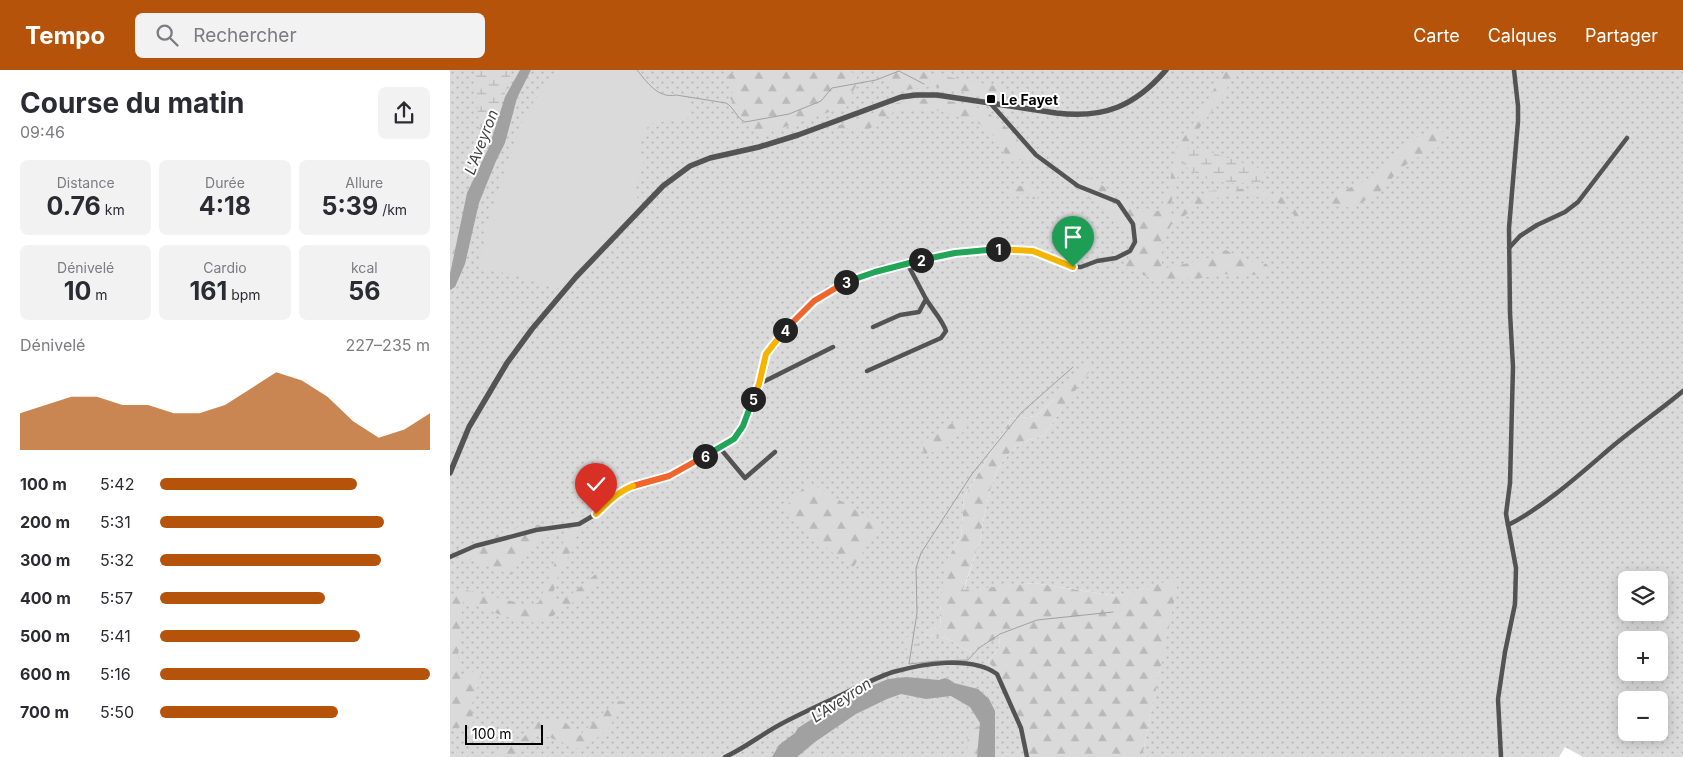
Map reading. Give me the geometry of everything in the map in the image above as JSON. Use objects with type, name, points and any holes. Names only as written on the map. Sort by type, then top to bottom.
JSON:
[{"type":"street","points":[[450,473],[474,419],[507,363],[532,329],[581,272],[662,186],[690,166],[710,158],[759,147],[798,135],[902,97],[916,95],[937,95],[1056,114],[1091,114],[1124,105],[1140,96],[1154,85],[1166,70]]},
{"type":"street","points":[[1501,757],[1498,699],[1515,604],[1516,568],[1506,514],[1510,483],[1513,367],[1509,248],[1512,180],[1518,121],[1514,70]]},
{"type":"street","points":[[450,557],[475,546],[536,530],[579,524],[596,514],[628,488],[669,476],[734,439],[743,426],[759,384],[766,354],[814,301],[851,280],[907,263],[955,253],[1022,249],[1033,251],[1073,267],[1082,267],[1097,261],[1116,258],[1130,251],[1135,242],[1133,224],[1118,202],[1078,186],[1036,155],[991,104]]},
{"type":"street","points":[[1509,248],[1520,236],[1537,225],[1566,212],[1578,202],[1627,138]]},
{"type":"street","points":[[867,371],[941,338],[946,331],[944,324],[936,316],[907,263]]},
{"type":"street","points":[[873,327],[900,315],[919,312],[926,299]]},
{"type":"street","points":[[759,384],[833,347]]},
{"type":"street","points":[[1508,525],[1521,518],[1588,468],[1608,450],[1683,392]]},
{"type":"street","points":[[719,447],[745,478],[775,452]]},
{"type":"street","points":[[725,757],[782,724],[891,673],[923,665],[955,663],[977,665],[990,669],[997,674],[1021,728],[1027,757]]},
{"type":"green space","points":[[450,70],[1683,70],[1683,757],[1583,757],[1565,747],[1559,757],[1142,757],[1178,579],[1116,596],[1034,583],[963,591],[982,535],[981,532],[988,501],[997,472],[1004,459],[1014,449],[1027,441],[1044,436],[1062,408],[1055,398],[1036,416],[1011,419],[964,497],[961,537],[949,556],[940,612],[941,626],[930,629],[923,634],[946,638],[971,653],[999,636],[1000,646],[988,662],[994,668],[1021,723],[1029,757],[450,757]]},
{"type":"green space","points":[[475,70],[512,70],[498,115],[485,142],[479,131]]},
{"type":"green space","points":[[562,70],[638,70],[647,83],[656,91],[688,97],[690,118],[649,124],[639,147],[638,157],[644,160],[633,196],[637,197],[644,206],[564,290],[517,276],[477,267],[485,241],[486,227],[523,119],[536,98]]},
{"type":"green space","points":[[745,70],[831,70],[857,73],[857,84],[844,107],[758,136],[745,122],[730,98],[733,90],[727,74]]},
{"type":"green space","points":[[879,70],[920,70],[926,73],[1002,87],[1000,99],[932,86],[894,92]]},
{"type":"green space","points":[[1225,70],[1235,70],[1226,91],[1198,130],[1180,161],[1175,192],[1168,211],[1169,216],[1183,209],[1208,191],[1253,188],[1290,200],[1302,222],[1304,231],[1300,232],[1294,215],[1289,208],[1270,199],[1227,195],[1204,202],[1171,225],[1162,244],[1162,269],[1206,259],[1226,250],[1248,261],[1267,264],[1270,272],[1261,275],[1221,274],[1196,279],[1182,278],[1157,281],[1125,267],[1137,243],[1128,229],[1073,186],[1092,178],[1139,212],[1158,211],[1168,194],[1175,151]]},
{"type":"green space","points":[[928,98],[963,104],[984,111],[1007,129],[1032,159],[1010,161],[1006,158],[1001,142],[980,124],[933,109],[898,109],[869,129],[830,128],[859,119],[897,103]]},
{"type":"green space","points":[[1431,131],[1444,132],[1437,149],[1414,159],[1400,169],[1380,192],[1352,208],[1330,204],[1341,192],[1364,181],[1415,138]]},
{"type":"green space","points":[[1189,146],[1266,170],[1260,182],[1229,183],[1211,180],[1183,165]]},
{"type":"green space","points":[[1031,183],[1038,198],[1033,199],[1023,193],[1016,196],[1005,194],[1005,190]]},
{"type":"green space","points":[[459,229],[450,274],[450,242]]},
{"type":"green space","points":[[906,256],[907,260],[899,271],[841,288],[832,298],[812,313],[803,304],[825,287],[866,269]]},
{"type":"green space","points":[[1083,363],[1093,367],[1062,408],[1044,436],[1027,441],[1014,449],[1004,459],[997,472],[988,501],[981,532],[982,535],[963,590],[1034,583],[1116,596],[1179,578],[1142,757],[1029,757],[1021,723],[994,668],[988,662],[1000,646],[999,637],[971,653],[946,638],[922,634],[930,629],[941,626],[940,612],[943,582],[949,556],[961,537],[964,497],[1011,419],[1036,416],[1055,398]]},
{"type":"green space","points":[[962,417],[967,429],[938,451],[924,454],[922,442]]},
{"type":"green space","points":[[809,482],[881,525],[852,569],[782,510]]},
{"type":"green space","points":[[585,515],[557,579],[551,602],[568,597],[598,572],[602,581],[580,597],[547,620],[537,622],[527,622],[504,616],[463,601],[458,658],[460,676],[476,671],[482,673],[472,704],[473,725],[450,729],[450,598],[462,589],[531,606],[539,602],[573,518]]},
{"type":"green space","points":[[530,523],[563,531],[539,542],[511,575],[460,557],[457,549]]},
{"type":"green space","points":[[907,636],[920,644],[918,650],[902,650]]},
{"type":"green space","points":[[618,701],[626,702],[607,730],[582,750],[538,733],[516,755],[495,757],[522,739],[539,720],[563,720],[579,736]]},
{"type":"green space","points":[[980,726],[977,757],[967,757],[968,730]]},
{"type":"shaded area","points":[[520,70],[531,70],[517,98],[505,143],[479,203],[465,264],[455,287],[450,290],[450,274],[467,193],[489,147],[505,97]]},
{"type":"shaded area","points":[[906,677],[939,680],[945,678],[954,683],[978,689],[989,699],[995,711],[995,757],[977,757],[980,723],[970,707],[951,696],[926,699],[901,694],[856,714],[815,742],[797,757],[772,757],[779,745],[795,733],[798,728],[848,696],[888,679]]},
{"type":"waterway","points":[[637,70],[658,92],[670,96],[676,95],[726,103],[745,122],[789,114],[821,101],[832,88],[876,80],[899,71],[924,84]]},
{"type":"waterway","points":[[1073,367],[1021,413],[972,474],[921,553],[916,568],[917,613],[909,664],[968,660],[979,648],[1000,634],[1037,620],[1113,612]]},
{"type":"place","name":"Le Fayet","points":[[991,99]]},
{"type":"route","points":[[596,514],[628,488],[669,476],[734,439],[743,426],[759,384],[766,354],[814,301],[851,280],[907,263],[955,253],[999,249],[1033,251],[1073,267]]},
{"type":"water label","name":"L'Aveyron","points":[[481,142]]},
{"type":"water label","name":"L'Aveyron","points":[[841,700]]}]
